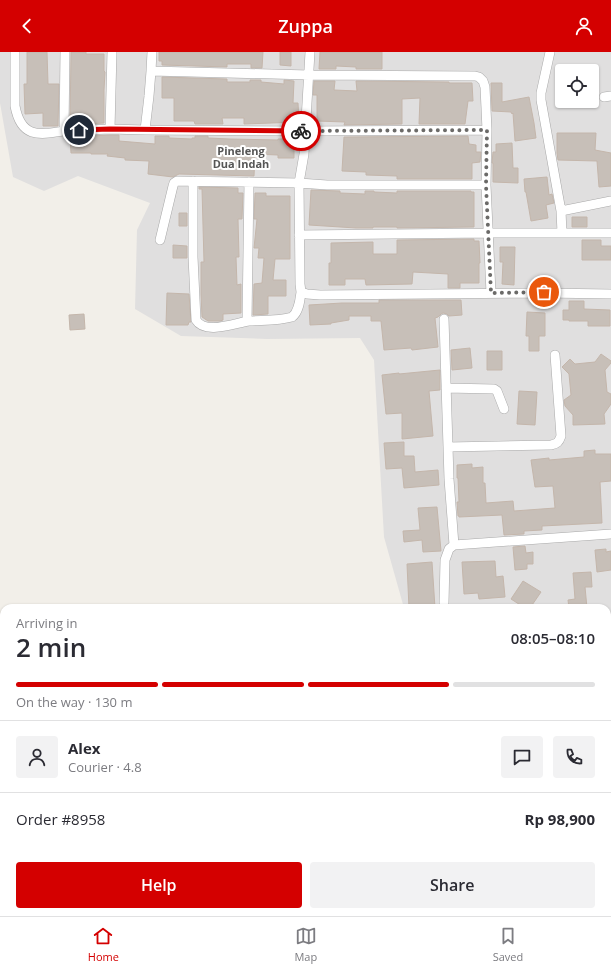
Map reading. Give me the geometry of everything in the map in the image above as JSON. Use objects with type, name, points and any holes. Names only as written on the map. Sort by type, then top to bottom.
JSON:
[{"type":"street","points":[[15,52],[16,112],[19,121],[28,131],[35,134],[110,129],[305,131],[487,130]]},
{"type":"street","points":[[64,131],[65,52]]},
{"type":"street","points":[[110,129],[112,52]]},
{"type":"street","points":[[145,130],[152,52]]},
{"type":"street","points":[[193,181],[193,257],[197,322],[209,327],[227,326],[247,321],[270,320],[292,317],[295,315],[301,292],[299,182],[304,154],[310,52]]},
{"type":"street","points":[[550,52],[541,100],[561,211],[562,233]]},
{"type":"street","points":[[151,71],[479,77],[483,80],[485,86],[487,130],[486,185],[491,293]]},
{"type":"street","points":[[160,240],[174,182],[180,180],[299,182],[327,185],[486,185]]},
{"type":"street","points":[[247,321],[248,182]]},
{"type":"street","points":[[561,211],[611,201]]},
{"type":"street","points":[[299,235],[611,233]]},
{"type":"street","points":[[301,292],[320,295],[544,292],[611,294]]},
{"type":"street","points":[[444,319],[449,479],[454,545]]},
{"type":"street","points":[[448,447],[556,444],[561,436],[555,355]]},
{"type":"street","points":[[446,388],[494,389],[497,391],[504,409]]},
{"type":"street","points":[[444,603],[445,560],[449,550],[454,545],[611,534]]},
{"type":"shaded area","points":[[0,52],[611,52],[611,604],[403,604],[384,537],[374,360],[360,338],[267,339],[181,336],[135,309],[137,230],[150,203],[78,176],[44,191],[13,177],[0,103]]},
{"type":"building","points":[[27,52],[47,52],[48,84],[59,84],[58,126],[43,126],[43,113],[25,114],[24,84],[27,84]]},
{"type":"building","points":[[71,52],[104,54],[104,123],[70,125]]},
{"type":"building","points":[[159,52],[263,52],[262,68],[251,68],[251,64],[227,64],[227,67],[162,65],[162,61],[159,61]]},
{"type":"building","points":[[280,52],[291,52],[291,66],[280,65]]},
{"type":"building","points":[[320,52],[382,52],[382,69],[356,69],[356,67],[336,66],[336,69],[319,69]]},
{"type":"building","points":[[162,77],[227,79],[227,82],[250,82],[250,80],[261,80],[261,82],[284,84],[284,80],[294,81],[293,103],[298,103],[299,122],[244,124],[244,118],[222,118],[223,124],[195,124],[194,121],[174,121],[174,98],[162,98]]},
{"type":"building","points":[[314,81],[335,81],[334,90],[357,91],[356,81],[472,83],[473,101],[468,101],[465,124],[419,124],[420,98],[402,99],[402,124],[344,125],[345,122],[317,121],[317,95],[313,95]]},
{"type":"building","points":[[491,83],[502,83],[502,102],[529,97],[536,138],[515,141],[513,113],[492,111]]},
{"type":"building","points":[[557,133],[596,133],[595,150],[611,153],[611,186],[599,187],[597,161],[558,160]]},
{"type":"building","points":[[119,135],[119,141],[155,144],[155,136],[192,139],[195,138],[195,136],[208,136],[208,138],[230,139],[294,139],[294,158],[278,158],[278,155],[255,154],[254,176],[179,174],[173,177],[148,174],[149,161],[125,160],[125,158],[107,156],[108,154],[71,153],[70,137]]},
{"type":"building","points":[[468,136],[469,144],[476,145],[476,152],[481,152],[480,162],[472,163],[472,179],[397,179],[397,176],[366,175],[366,172],[342,171],[344,137]]},
{"type":"building","points":[[512,143],[513,168],[518,168],[518,183],[493,182],[492,163],[493,152],[496,152],[496,144]]},
{"type":"building","points":[[547,177],[549,195],[552,194],[554,203],[546,205],[548,218],[531,221],[524,179]]},
{"type":"building","points":[[199,187],[238,188],[238,193],[243,193],[242,219],[238,219],[239,257],[236,257],[237,285],[241,284],[241,313],[223,314],[223,320],[220,321],[208,321],[202,317],[201,262],[204,262],[202,189],[199,189]]},
{"type":"building","points":[[311,190],[365,194],[365,191],[397,193],[397,191],[471,191],[474,192],[474,227],[356,228],[309,225]]},
{"type":"building","points":[[255,193],[266,193],[266,196],[290,196],[290,259],[275,259],[273,280],[286,280],[286,296],[268,296],[268,314],[253,315],[254,284],[262,283],[264,258],[258,258],[259,248],[254,248],[257,219],[254,219]]},
{"type":"building","points":[[179,213],[187,213],[187,226],[179,226]]},
{"type":"building","points":[[572,217],[587,217],[587,227],[572,227]]},
{"type":"building","points":[[474,239],[474,241],[479,241],[479,283],[460,283],[460,288],[448,288],[448,274],[413,272],[412,284],[366,285],[365,279],[345,279],[345,285],[329,285],[331,243],[373,242],[373,254],[397,254],[397,240]]},
{"type":"building","points":[[582,240],[601,240],[601,246],[611,246],[611,260],[582,260]]},
{"type":"building","points":[[173,245],[187,246],[187,258],[173,258]]},
{"type":"building","points":[[500,247],[515,247],[514,285],[502,284],[503,262],[500,262]]},
{"type":"building","points":[[167,293],[189,294],[191,322],[189,322],[188,325],[166,325]]},
{"type":"building","points":[[379,300],[461,300],[462,315],[449,316],[443,313],[435,318],[438,347],[412,350],[411,348],[384,350],[381,321],[371,321],[371,316],[349,316],[349,320],[331,324],[310,325],[309,305],[379,303]]},
{"type":"building","points":[[569,301],[584,301],[584,309],[610,310],[610,326],[588,326],[588,321],[563,320],[563,310],[569,310]]},
{"type":"building","points":[[527,312],[545,313],[545,336],[539,336],[539,351],[529,351],[529,336],[526,336]]},
{"type":"building","points":[[84,314],[85,329],[70,330],[69,315]]},
{"type":"building","points":[[470,348],[472,368],[452,370],[451,350]]},
{"type":"building","points":[[487,351],[502,351],[502,370],[487,370]]},
{"type":"building","points":[[601,354],[611,361],[605,370],[607,392],[611,394],[611,404],[604,414],[605,424],[573,425],[573,415],[565,406],[564,400],[571,395],[569,374],[562,367],[570,359],[575,364],[595,362]]},
{"type":"building","points":[[440,370],[440,390],[429,391],[433,436],[402,439],[402,413],[386,414],[382,375]]},
{"type":"building","points":[[519,391],[537,392],[535,425],[517,424]]},
{"type":"building","points":[[404,442],[404,456],[414,456],[415,472],[438,470],[439,485],[404,488],[402,468],[386,469],[384,443]]},
{"type":"building","points":[[595,450],[595,454],[611,454],[611,481],[600,482],[602,523],[542,526],[542,530],[524,531],[524,534],[504,535],[502,515],[458,516],[457,502],[459,502],[457,465],[472,464],[472,468],[483,467],[483,483],[485,483],[486,503],[513,501],[514,511],[555,508],[553,486],[535,487],[531,460],[584,457],[584,451]]},
{"type":"building","points":[[437,507],[441,551],[423,552],[422,540],[404,542],[403,531],[420,530],[418,508]]},
{"type":"building","points":[[525,546],[526,553],[533,552],[533,564],[527,564],[527,569],[515,570],[513,547]]},
{"type":"building","points":[[606,549],[606,552],[611,551],[611,570],[597,572],[595,550]]},
{"type":"building","points":[[495,561],[496,577],[503,576],[505,597],[479,599],[478,593],[464,594],[462,562]]},
{"type":"building","points":[[432,562],[435,604],[409,604],[407,564]]},
{"type":"building","points":[[591,572],[592,587],[585,587],[587,604],[568,604],[568,600],[575,599],[573,573]]},
{"type":"building","points":[[523,581],[541,592],[533,604],[519,604],[511,599]]},
{"type":"way so far","points":[[301,131],[487,130],[486,185],[491,293],[544,292]]},
{"type":"district","name":"Pineleng Dua Indah","points":[[241,156]]},
{"type":"route","points":[[79,130],[301,131]]}]
